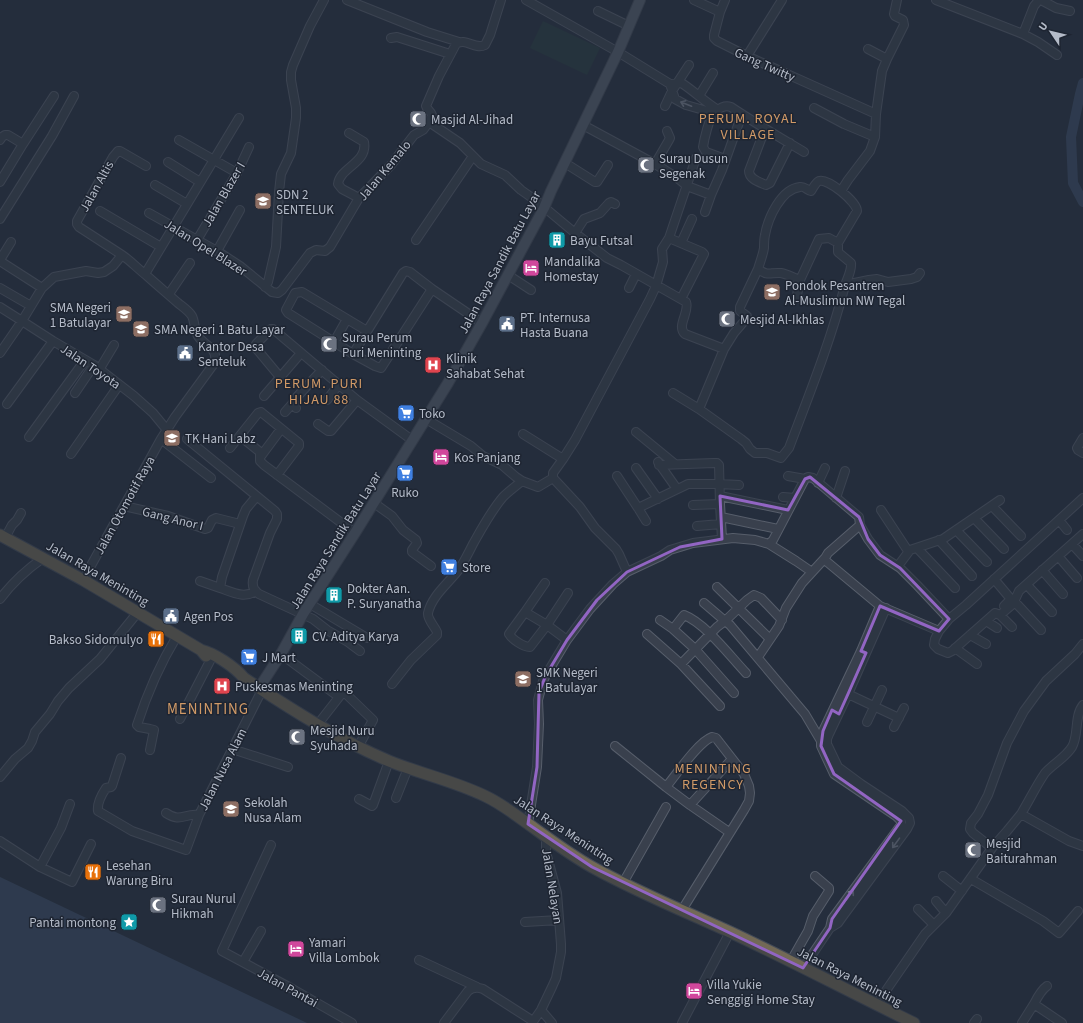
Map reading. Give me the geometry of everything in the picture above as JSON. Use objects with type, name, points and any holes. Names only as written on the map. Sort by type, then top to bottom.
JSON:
[{"type":"highway","name":"Jalan Raya Meninting","points":[[3,537],[83,580],[138,612],[201,650],[211,659],[236,675],[244,678],[289,707],[358,747],[389,761],[447,780],[485,796],[500,804],[546,838],[592,867],[623,883],[791,961],[914,1023]]},
{"type":"highway","name":"Jalan Raya Meninting","points":[[201,650],[211,653],[239,672],[244,678]]},
{"type":"main road","name":"Jalan Raya Sandik Batu Layar","points":[[261,689],[303,614],[426,419],[482,323],[544,208],[618,52],[640,0]]},
{"type":"street","points":[[265,287],[268,282],[277,241],[280,178],[291,153],[296,118],[291,72],[310,26],[324,0]]},
{"type":"street","points":[[347,0],[427,32],[480,47],[486,44],[501,0]]},
{"type":"street","points":[[526,0],[618,52],[673,86],[683,84],[716,111]]},
{"type":"street","points":[[694,0],[720,12]]},
{"type":"street","name":"Gang Twitty","points":[[725,0],[714,35],[715,40],[876,114]]},
{"type":"street","points":[[747,56],[782,0]]},
{"type":"street","points":[[841,191],[870,151],[875,137],[876,114],[881,77],[887,59],[904,25],[903,20],[894,14],[897,0]]},
{"type":"street","points":[[936,0],[1023,34],[1057,55]]},
{"type":"street","points":[[1023,34],[1034,6],[1040,0],[1056,8],[1070,11]]},
{"type":"street","points":[[598,11],[629,26]]},
{"type":"street","points":[[391,38],[397,38],[450,54]]},
{"type":"street","points":[[459,42],[450,54],[426,106],[432,115],[428,122],[460,143],[485,166],[505,175],[521,190],[607,258],[686,302],[688,304],[682,328],[683,332],[724,349]]},
{"type":"street","points":[[868,49],[887,59]]},
{"type":"street","points":[[665,106],[673,86],[689,65]]},
{"type":"street","points":[[699,96],[713,73]]},
{"type":"street","points":[[673,86],[675,99],[686,105],[716,111]]},
{"type":"street","points":[[0,182],[54,96]]},
{"type":"street","points":[[0,219],[49,140],[74,96]]},
{"type":"street","points":[[725,159],[707,153],[703,148],[711,119],[716,111],[724,106],[728,106],[742,114],[804,152]]},
{"type":"street","points":[[814,108],[844,124],[875,137]]},
{"type":"street","points":[[705,212],[742,114]]},
{"type":"street","points":[[145,274],[239,118]]},
{"type":"street","name":"Jalan Kemalo","points":[[265,287],[272,292],[278,293],[282,290],[310,253],[316,250],[326,251],[330,247],[359,198],[391,165],[414,135],[423,130],[428,122]]},
{"type":"street","points":[[584,125],[655,164],[687,186],[711,195]]},
{"type":"street","points":[[765,129],[749,171],[752,178],[769,184],[790,143]]},
{"type":"street","points":[[655,164],[670,138],[667,131]]},
{"type":"street","points":[[350,133],[363,141],[365,146],[364,152],[361,158],[346,171],[339,180],[338,184],[342,189],[359,198]]},
{"type":"street","points":[[0,140],[6,135],[23,144]]},
{"type":"street","points":[[179,140],[237,173]]},
{"type":"street","name":"Jalan Blazer I","points":[[197,240],[237,173],[249,147]]},
{"type":"street","name":"Jalan Altis","points":[[126,258],[79,227],[77,221],[113,157],[118,151],[146,166]]},
{"type":"street","points":[[416,240],[473,156]]},
{"type":"street","points":[[627,572],[620,554],[594,528],[580,507],[553,478],[553,473],[575,440],[649,302],[664,261],[662,249],[669,238],[696,158]]},
{"type":"street","points":[[168,162],[200,182]]},
{"type":"street","points":[[565,163],[595,182],[597,182],[608,164]]},
{"type":"street","points":[[673,393],[699,409],[741,439],[755,453],[767,453],[782,458],[789,448],[822,361],[837,317],[850,271],[851,263],[839,253],[838,243],[856,213],[857,207],[841,191],[826,182],[819,181],[811,191],[803,187],[792,189],[785,194],[777,205],[770,218],[765,234],[763,254],[758,269],[740,307],[740,311],[747,316],[747,318],[734,333],[724,349],[699,409]]},
{"type":"street","points":[[155,185],[187,204]]},
{"type":"street","points":[[575,233],[584,219],[600,213],[611,202],[615,204]]},
{"type":"street","points":[[217,251],[240,210]]},
{"type":"street","points":[[100,211],[161,247]]},
{"type":"street","name":"Jalan Opel Blazer","points":[[149,213],[217,251],[240,266],[265,287]]},
{"type":"street","points":[[681,243],[692,218]]},
{"type":"street","points":[[669,238],[704,253],[681,299]]},
{"type":"street","points":[[800,299],[797,295],[800,280],[819,239],[829,238],[838,243]]},
{"type":"street","points":[[11,242],[0,261],[42,288]]},
{"type":"street","points":[[0,353],[42,288],[56,276],[86,271],[98,273],[104,272],[126,258],[169,294],[190,263]]},
{"type":"street","points":[[758,269],[765,274],[784,274],[800,280]]},
{"type":"street","points":[[353,354],[402,274],[406,271],[410,272],[482,323]]},
{"type":"street","points":[[845,285],[873,279],[887,282],[911,279],[916,278],[920,273]]},
{"type":"street","points":[[629,288],[636,274]]},
{"type":"street","points":[[508,275],[531,290]]},
{"type":"street","points":[[0,288],[31,306]]},
{"type":"street","points":[[367,331],[302,293],[297,292],[294,295],[286,310],[288,314],[353,354],[379,368],[382,367],[432,289]]},
{"type":"street","name":"Jalan Otomotif Raya","points":[[83,580],[161,439],[216,359],[213,349],[198,335],[192,316],[169,294]]},
{"type":"street","name":"Jalan Toyota","points":[[0,307],[97,368],[134,396],[167,430]]},
{"type":"street","points":[[334,342],[347,318]]},
{"type":"street","points":[[280,378],[256,348],[256,344],[272,329],[340,384],[357,400],[412,440]]},
{"type":"street","points":[[7,404],[53,341]]},
{"type":"street","points":[[75,393],[97,368],[114,345]]},
{"type":"street","points":[[264,396],[301,353]]},
{"type":"street","points":[[29,437],[85,360]]},
{"type":"street","points":[[285,412],[294,405],[296,397],[322,370]]},
{"type":"street","points":[[327,400],[340,384]]},
{"type":"street","points":[[71,454],[119,385]]},
{"type":"street","points":[[318,424],[325,430],[331,431],[357,400]]},
{"type":"street","points":[[230,448],[259,412],[261,412],[299,443],[299,446],[277,475]]},
{"type":"street","points":[[426,419],[471,446],[482,456],[502,465],[522,481],[538,487],[553,478]]},
{"type":"street","points":[[261,456],[282,429]]},
{"type":"street","points":[[636,432],[675,464]]},
{"type":"street","points":[[523,434],[563,460]]},
{"type":"street","points":[[240,436],[260,452],[260,461],[262,464],[355,533]]},
{"type":"street","points":[[1083,438],[1077,448],[1083,453]]},
{"type":"street","points":[[161,439],[211,478]]},
{"type":"street","points":[[187,439],[256,497],[276,511],[278,516],[270,533],[253,580],[253,586],[256,591],[259,594],[313,619],[327,630],[360,651]]},
{"type":"street","points":[[677,489],[658,463],[718,463],[722,539]]},
{"type":"street","points":[[636,468],[658,499]]},
{"type":"street","points":[[818,483],[825,468]]},
{"type":"street","points":[[836,498],[845,471]]},
{"type":"street","points":[[616,476],[646,521]]},
{"type":"street","points":[[788,476],[806,479],[808,477],[813,478],[859,517],[860,525],[880,555],[898,566],[917,584],[949,619]]},
{"type":"street","points":[[769,544],[806,479]]},
{"type":"street","points":[[392,684],[411,660],[437,635],[438,632],[428,616],[434,601],[463,564],[472,546],[496,507],[504,497],[522,481]]},
{"type":"street","points":[[638,508],[688,484],[739,485]]},
{"type":"street","points":[[220,588],[222,577],[244,512],[256,497]]},
{"type":"street","points":[[783,497],[795,498]]},
{"type":"street","points":[[693,505],[720,500],[788,510]]},
{"type":"street","points":[[898,566],[908,551],[943,539],[1000,500]]},
{"type":"street","points":[[1082,500],[949,619],[938,631],[934,643],[936,648],[948,653],[955,648],[996,613],[1000,612],[1014,601],[1017,594],[1027,584],[1083,534]]},
{"type":"street","points":[[374,503],[392,516],[400,527],[416,540],[417,543],[412,552],[431,566]]},
{"type":"street","name":"Gang Anor I","points":[[124,506],[168,516],[206,529],[209,527],[213,519],[216,518],[240,524]]},
{"type":"street","points":[[992,506],[1021,536]]},
{"type":"street","points":[[881,510],[908,551]]},
{"type":"street","points":[[3,537],[21,513]]},
{"type":"street","points":[[974,518],[1004,549]]},
{"type":"street","points":[[697,526],[721,520],[778,529]]},
{"type":"street","points":[[1059,520],[1067,530]]},
{"type":"street","points":[[758,657],[779,626],[786,608],[802,583],[828,553],[860,525]]},
{"type":"street","points":[[956,530],[987,562]]},
{"type":"street","points":[[528,824],[537,767],[539,692],[546,675],[567,640],[597,600],[613,584],[627,572],[675,549],[693,542],[722,539],[742,539],[769,544],[812,572]]},
{"type":"street","points":[[939,540],[972,576]]},
{"type":"street","points":[[1072,544],[1083,556]]},
{"type":"street","points":[[916,548],[955,588]]},
{"type":"street","points":[[1058,556],[1077,578]]},
{"type":"street","points":[[0,599],[18,578],[43,558]]},
{"type":"street","points":[[825,558],[828,563],[883,607],[938,631]]},
{"type":"street","points":[[1042,570],[1063,594]]},
{"type":"street","points":[[994,579],[1010,598],[1000,612]]},
{"type":"street","points":[[200,581],[238,594],[250,594],[256,591]]},
{"type":"street","points":[[545,583],[509,634],[526,647],[530,647],[547,625],[568,593]]},
{"type":"street","points":[[1027,584],[1052,612]]},
{"type":"street","points":[[717,587],[770,639]]},
{"type":"street","points":[[681,664],[710,634],[754,595],[761,598],[782,620]]},
{"type":"street","points":[[1014,601],[1041,630]]},
{"type":"street","points":[[704,602],[730,625],[805,714],[820,741],[834,774],[902,812],[909,818],[910,823],[907,830],[873,869],[838,917],[838,923],[830,928],[803,968]]},
{"type":"street","points":[[310,604],[367,638]]},
{"type":"street","points":[[820,741],[821,736],[835,712],[883,607]]},
{"type":"street","points":[[0,777],[14,759],[28,748],[35,732],[50,714],[58,701],[69,688],[100,659],[138,612]]},
{"type":"street","points":[[525,612],[547,625],[567,640]]},
{"type":"street","points":[[1000,612],[1012,627]]},
{"type":"street","points":[[673,629],[684,615],[691,618],[710,634],[746,673]]},
{"type":"street","points":[[660,620],[673,629],[695,649],[734,693]]},
{"type":"street","points":[[986,621],[997,628]]},
{"type":"street","points":[[647,634],[681,664],[720,706]]},
{"type":"street","points":[[970,635],[986,644]]},
{"type":"street","points":[[150,750],[154,730],[139,727],[137,725],[160,668],[177,636]]},
{"type":"street","points":[[992,848],[970,830],[972,823],[988,795],[1007,744],[1024,711],[1046,681],[1075,654],[1083,644]]},
{"type":"street","points":[[955,648],[977,664]]},
{"type":"street","points":[[859,787],[838,767],[827,744],[827,739],[835,712],[848,694],[863,652]]},
{"type":"street","points":[[281,654],[338,697]]},
{"type":"street","points":[[180,720],[211,659]]},
{"type":"street","name":"Jalan Nusa Alam","points":[[121,758],[112,786],[106,788],[104,791],[97,808],[98,811],[132,831],[186,850],[199,815],[261,689]]},
{"type":"street","points":[[867,722],[882,690]]},
{"type":"street","points":[[318,724],[343,692],[373,720],[358,747]]},
{"type":"street","points":[[848,694],[899,718]]},
{"type":"street","points":[[876,1005],[925,934],[946,913],[992,848],[1021,814],[1046,773],[1072,747],[1076,737],[1080,710],[1083,705]]},
{"type":"street","points":[[894,727],[904,708]]},
{"type":"street","points":[[666,787],[680,768],[703,742],[712,737],[716,738],[744,774],[750,793],[749,801],[682,910]]},
{"type":"street","points":[[615,746],[666,787],[729,832]]},
{"type":"street","points":[[232,749],[288,767]]},
{"type":"street","points":[[690,805],[732,759]]},
{"type":"street","points":[[359,799],[372,806],[374,805],[389,761]]},
{"type":"street","points":[[396,798],[408,768]]},
{"type":"street","points":[[40,867],[61,828],[70,804]]},
{"type":"street","points":[[623,883],[666,807]]},
{"type":"street","points":[[166,813],[175,818],[199,815]]},
{"type":"street","points":[[1021,814],[1069,841],[1083,846]]},
{"type":"street","name":"Jalan Nelayan","points":[[533,1022],[541,1010],[556,978],[560,961],[561,944],[557,893],[546,852],[546,838]]},
{"type":"street","points":[[0,841],[40,867],[72,882],[91,844]]},
{"type":"street","name":"Jalan Pantai","points":[[271,845],[222,951],[352,1023]]},
{"type":"street","points":[[791,961],[808,931],[813,916],[829,891],[829,888],[815,876]]},
{"type":"street","points":[[943,876],[962,891]]},
{"type":"street","points":[[970,879],[1043,921],[1059,933],[1078,911]]},
{"type":"street","points":[[936,901],[946,913]]},
{"type":"street","points":[[918,909],[934,925]]},
{"type":"street","points":[[525,922],[559,920]]},
{"type":"street","points":[[242,962],[261,931]]},
{"type":"street","points":[[682,1023],[730,932]]},
{"type":"street","points":[[419,960],[484,989],[533,1022]]},
{"type":"street","points":[[1022,1023],[1042,991],[1047,986]]},
{"type":"street","points":[[444,1023],[468,991],[477,987]]},
{"type":"street","points":[[1034,1004],[1062,1023]]},
{"type":"street","points":[[541,1010],[552,1023]]},
{"type":"highlighted area","points":[[810,477],[859,517],[868,539],[880,555],[900,568],[949,619],[939,631],[880,606],[861,651],[866,653],[839,714],[832,710],[823,731],[821,746],[834,774],[901,821],[832,919],[830,928],[803,968],[592,867],[528,824],[537,767],[539,692],[546,675],[567,640],[597,600],[627,572],[680,547],[722,539],[720,496],[788,510],[805,479]]},
{"type":"green space","points":[[543,21],[600,48],[587,75],[530,48]]},
{"type":"water","points":[[0,877],[307,1023],[0,1023]]},
{"type":"waterway","points":[[1083,83],[1071,137],[1073,183],[1083,202]]},
{"type":"place","name":"Masjid Al-Jihad","points":[[418,119]]},
{"type":"place","name":"Surau Dusun Segenak","points":[[646,165]]},
{"type":"place","name":"SDN 2 SENTELUK","points":[[263,201]]},
{"type":"place","name":"Bayu Futsal","points":[[557,240]]},
{"type":"place","name":"Mandalika Homestay","points":[[531,268]]},
{"type":"place","name":"Pondok Pesantren Al-Muslimun NW Tegal","points":[[772,292]]},
{"type":"place","name":"SMA Negeri 1 Batulayar","points":[[124,314]]},
{"type":"place","name":"Mesjid Al-Ikhlas","points":[[727,319]]},
{"type":"place","name":"PT. Internusa Hasta Buana","points":[[507,324]]},
{"type":"place","name":"SMA Negeri 1 Batu Layar","points":[[141,329]]},
{"type":"place","name":"Surau Perum Puri Meninting","points":[[329,344]]},
{"type":"place","name":"Kantor Desa Senteluk","points":[[185,353]]},
{"type":"place","name":"Klinik Sahabat Sehat","points":[[433,365]]},
{"type":"place","name":"Toko","points":[[406,413]]},
{"type":"place","name":"TK Hani Labz","points":[[172,438]]},
{"type":"place","name":"Kos Panjang","points":[[441,457]]},
{"type":"place","name":"Ruko","points":[[405,473]]},
{"type":"place","name":"Store","points":[[449,567]]},
{"type":"place","name":"Dokter Aan. P. Suryanatha","points":[[334,595]]},
{"type":"place","name":"Agen Pos","points":[[171,616]]},
{"type":"place","name":"CV. Aditya Karya","points":[[299,636]]},
{"type":"place","name":"Bakso Sidomulyo","points":[[156,639]]},
{"type":"place","name":"J Mart","points":[[249,657]]},
{"type":"place","name":"SMK Negeri 1 Batulayar","points":[[523,679]]},
{"type":"place","name":"Puskesmas Meninting","points":[[222,686]]},
{"type":"place","name":"Mesjid Nuru Syuhada","points":[[297,737]]},
{"type":"place","name":"Sekolah Nusa Alam","points":[[231,809]]},
{"type":"place","name":"Mesjid Baiturahman","points":[[973,850]]},
{"type":"place","name":"Lesehan Warung Biru","points":[[93,872]]},
{"type":"place","name":"Surau Nurul Hikmah","points":[[158,905]]},
{"type":"place","name":"Pantai montong","points":[[129,922]]},
{"type":"place","name":"Yamari Villa Lombok","points":[[296,949]]},
{"type":"place","name":"Villa Yukie Senggigi Home Stay","points":[[694,991]]},
{"type":"district","name":"PERUM. ROYAL VILLAGE","points":[[748,126]]},
{"type":"district","name":"PERUM. PURI HIJAU 88","points":[[319,392]]},
{"type":"district","name":"MENINTING","points":[[208,709]]},
{"type":"district","name":"MENINTING REGENCY","points":[[713,776]]}]
